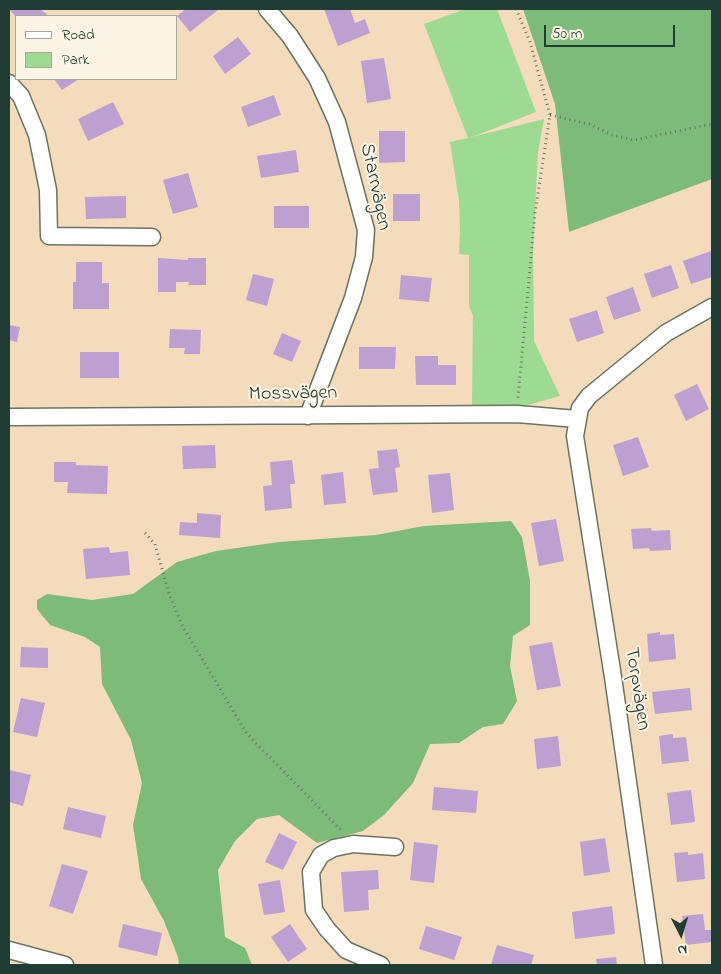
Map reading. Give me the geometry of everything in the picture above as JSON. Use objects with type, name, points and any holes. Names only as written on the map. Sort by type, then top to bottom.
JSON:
[{"type":"street","name":"Starrvägen","points":[[267,9],[290,36],[316,78],[337,122],[366,230],[364,257],[353,298],[308,416]]},
{"type":"street","points":[[9,84],[21,96],[38,135],[48,190],[49,236],[152,237]]},
{"type":"street","points":[[577,419],[580,408],[589,396],[666,333],[712,307]]},
{"type":"street","name":"Mossvägen","points":[[9,417],[516,414],[577,419]]},
{"type":"street","name":"Torpvägen","points":[[577,419],[575,436],[613,677],[654,965]]},
{"type":"street","points":[[381,965],[346,950],[327,929],[314,910],[311,872],[321,855],[334,848],[353,844],[395,847]]},
{"type":"street","points":[[9,950],[65,965]]},
{"type":"path","points":[[516,9],[530,42],[550,115],[535,213],[516,414]]},
{"type":"path","points":[[550,115],[589,124],[612,135],[634,140],[712,124]]},
{"type":"path","points":[[145,533],[155,544],[169,594],[183,626],[247,734],[330,821],[349,836],[353,844]]},
{"type":"green space","points":[[465,9],[497,9],[536,112],[472,137],[544,119],[538,152],[533,251],[534,341],[560,396],[517,408],[472,406],[473,316],[469,306],[469,255],[459,254],[459,201],[450,142],[468,138],[424,24]]},
{"type":"green space","points":[[523,9],[712,9],[712,179],[569,232],[555,104]]},
{"type":"green space","points":[[511,521],[522,537],[525,553],[530,581],[530,625],[513,636],[510,666],[517,701],[503,724],[483,727],[459,743],[430,744],[413,783],[384,815],[363,831],[317,843],[279,815],[257,819],[235,841],[218,870],[225,937],[245,948],[252,965],[179,965],[178,957],[164,921],[141,879],[133,825],[142,783],[131,740],[102,684],[100,647],[85,637],[50,625],[37,609],[37,600],[47,594],[92,600],[133,594],[177,562],[216,551],[279,542],[376,535],[424,526]]},
{"type":"building","points":[[9,9],[40,9],[48,15],[15,15]]},
{"type":"building","points":[[186,9],[218,10],[190,32],[178,15]]},
{"type":"building","points":[[324,9],[350,9],[355,23],[365,19],[370,33],[338,46]]},
{"type":"building","points":[[238,37],[251,54],[225,74],[213,56]]},
{"type":"building","points":[[384,58],[391,99],[367,103],[361,61]]},
{"type":"building","points":[[55,80],[77,80],[62,90]]},
{"type":"building","points":[[274,95],[281,115],[248,127],[241,107]]},
{"type":"building","points":[[113,102],[124,124],[88,141],[78,119]]},
{"type":"building","points":[[379,131],[405,131],[405,162],[379,163]]},
{"type":"building","points":[[296,150],[299,172],[261,178],[257,156]]},
{"type":"building","points":[[188,173],[198,207],[173,214],[163,180]]},
{"type":"building","points":[[393,194],[420,194],[420,221],[393,221]]},
{"type":"building","points":[[126,196],[126,218],[86,219],[85,197]]},
{"type":"building","points":[[274,206],[309,206],[309,228],[274,228]]},
{"type":"building","points":[[711,251],[712,277],[691,284],[683,261]]},
{"type":"building","points":[[158,258],[188,260],[188,258],[206,258],[206,285],[188,285],[189,282],[176,282],[176,292],[158,292]]},
{"type":"building","points":[[76,262],[102,262],[102,283],[109,283],[109,309],[73,309],[73,282],[76,282]]},
{"type":"building","points":[[671,265],[679,288],[652,298],[644,274]]},
{"type":"building","points":[[253,274],[274,279],[267,306],[246,300]]},
{"type":"building","points":[[401,275],[432,278],[429,302],[399,299]]},
{"type":"building","points":[[633,287],[641,311],[614,320],[606,297]]},
{"type":"building","points":[[597,310],[604,333],[577,342],[569,319]]},
{"type":"building","points":[[9,325],[20,327],[17,342],[9,340]]},
{"type":"building","points":[[170,329],[201,330],[200,354],[184,354],[185,348],[169,348]]},
{"type":"building","points":[[282,333],[301,341],[292,362],[273,354]]},
{"type":"building","points":[[359,347],[396,347],[395,369],[359,369]]},
{"type":"building","points":[[80,352],[119,352],[119,378],[80,378]]},
{"type":"building","points":[[415,356],[438,356],[438,365],[456,365],[456,385],[416,385]]},
{"type":"building","points":[[697,384],[709,409],[686,421],[674,395]]},
{"type":"building","points":[[638,437],[649,467],[623,476],[613,445]]},
{"type":"building","points":[[215,445],[216,468],[183,469],[182,446]]},
{"type":"building","points":[[397,449],[400,467],[395,468],[398,492],[373,495],[369,469],[379,468],[377,451]]},
{"type":"building","points":[[292,460],[295,484],[290,484],[292,508],[265,511],[263,486],[272,485],[270,462]]},
{"type":"building","points":[[54,462],[76,462],[76,465],[108,466],[107,494],[67,493],[68,482],[54,482]]},
{"type":"building","points":[[343,472],[346,503],[324,505],[321,475]]},
{"type":"building","points":[[450,473],[454,510],[432,513],[428,475]]},
{"type":"building","points":[[197,513],[221,515],[220,538],[179,535],[180,522],[197,523]]},
{"type":"building","points":[[556,519],[564,561],[539,566],[531,523]]},
{"type":"building","points":[[651,528],[652,531],[670,530],[671,550],[650,551],[649,548],[633,549],[631,529]]},
{"type":"building","points":[[109,547],[110,553],[128,551],[130,575],[86,579],[83,549]]},
{"type":"building","points":[[660,632],[660,635],[674,634],[676,659],[649,662],[647,634]]},
{"type":"building","points":[[552,642],[561,686],[537,690],[529,646]]},
{"type":"building","points":[[21,647],[48,648],[48,668],[20,667]]},
{"type":"building","points":[[690,688],[692,710],[655,714],[652,692]]},
{"type":"building","points":[[21,698],[45,703],[37,737],[13,732]]},
{"type":"building","points":[[673,734],[673,738],[686,737],[689,761],[662,764],[659,736]]},
{"type":"building","points":[[558,736],[561,766],[537,769],[534,739]]},
{"type":"building","points":[[9,770],[31,775],[23,806],[9,802]]},
{"type":"building","points":[[434,787],[478,791],[476,813],[432,810]]},
{"type":"building","points":[[691,790],[695,822],[671,825],[667,793]]},
{"type":"building","points":[[68,807],[106,816],[101,838],[63,829]]},
{"type":"building","points":[[279,833],[297,842],[283,870],[265,862]]},
{"type":"building","points":[[605,838],[610,872],[584,876],[580,842]]},
{"type":"building","points":[[414,842],[438,845],[434,883],[410,880]]},
{"type":"building","points":[[688,852],[688,855],[703,853],[705,879],[677,882],[674,853]]},
{"type":"building","points":[[62,864],[88,871],[73,914],[49,906]]},
{"type":"building","points":[[378,870],[379,889],[368,890],[369,910],[344,912],[341,872]]},
{"type":"building","points":[[280,880],[285,912],[264,915],[258,884]]},
{"type":"building","points":[[612,906],[615,934],[575,939],[572,912]]},
{"type":"building","points":[[703,914],[705,930],[712,930],[712,942],[686,945],[682,916]]},
{"type":"building","points":[[123,924],[162,933],[157,956],[118,947]]},
{"type":"building","points":[[290,924],[307,949],[288,962],[271,937]]},
{"type":"building","points":[[426,926],[462,937],[454,960],[419,949]]},
{"type":"building","points":[[497,945],[534,955],[531,965],[491,965]]},
{"type":"building","points":[[616,957],[617,965],[597,965],[596,959]]}]
